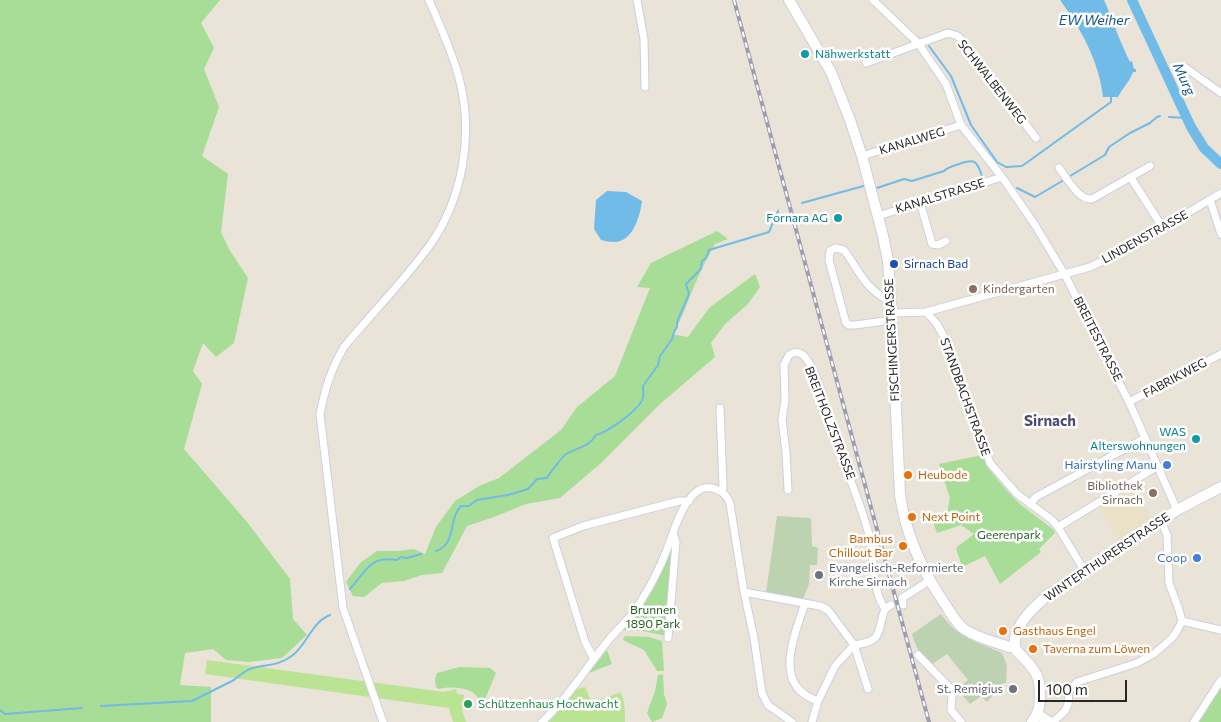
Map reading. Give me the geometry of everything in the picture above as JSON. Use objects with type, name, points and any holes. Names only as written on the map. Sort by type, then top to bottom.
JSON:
[{"type":"main road","name":"FISCHINGERSTRASSE","points":[[789,0],[831,72],[850,120],[862,156],[887,255],[892,312],[898,466],[902,509],[908,534],[930,581],[962,628],[982,638],[1010,647],[1015,646]]},
{"type":"main road","name":"WINTERTHURERSTRASSE","points":[[1015,646],[1014,642],[1018,630],[1032,610],[1049,594],[1177,510],[1221,487]]},
{"type":"main road","points":[[1015,646],[1018,653],[1034,669],[1039,679],[1040,689],[1034,718],[1048,722]]},
{"type":"street","points":[[383,722],[343,608],[320,414],[325,388],[344,347],[430,244],[443,223],[457,189],[465,148],[463,95],[460,78],[450,48],[429,0]]},
{"type":"street","points":[[637,0],[644,39],[645,87]]},
{"type":"street","points":[[873,0],[918,44]]},
{"type":"street","name":"SCHWALBENWEG","points":[[866,63],[948,33],[958,36],[1036,138]]},
{"type":"street","name":"BREITESTRASSE","points":[[918,44],[946,84],[962,125],[1002,177],[1066,275],[1129,402],[1177,510]]},
{"type":"street","points":[[1186,68],[1221,93]]},
{"type":"street","name":"KANALWEG","points":[[862,156],[962,125]]},
{"type":"street","points":[[1059,168],[1081,196],[1088,200],[1150,166]]},
{"type":"street","name":"KANALSTRASSE","points":[[878,216],[1002,177]]},
{"type":"street","points":[[1131,178],[1163,228]]},
{"type":"street","name":"LINDENSTRASSE","points":[[892,312],[868,286],[844,250],[835,248],[830,251],[829,260],[846,323],[855,325],[892,312],[926,312],[1090,267],[1163,228],[1221,193]]},
{"type":"street","points":[[1210,200],[1221,234]]},
{"type":"street","points":[[920,202],[932,244],[938,245],[946,241]]},
{"type":"street","name":"STANDBACHSTRASSE","points":[[926,312],[938,324],[945,339],[990,463],[1006,483],[1058,527],[1084,570]]},
{"type":"street","name":"BREITHOLZSTRASSE","points":[[788,490],[782,420],[785,400],[784,365],[785,359],[795,352],[802,355],[816,379],[833,434],[856,490],[870,540],[878,596],[888,607],[875,639],[866,644],[854,645]]},
{"type":"street","name":"FABRIKWEG","points":[[1129,402],[1221,354]]},
{"type":"street","points":[[720,408],[722,492]]},
{"type":"street","points":[[1030,504],[1036,497],[1145,438]]},
{"type":"street","points":[[1058,527],[1158,466]]},
{"type":"street","points":[[542,722],[632,614],[659,569],[673,533],[689,501],[701,489],[710,488],[722,492],[729,500],[744,592],[754,638],[762,694],[768,705],[792,722]]},
{"type":"street","points":[[594,659],[585,642],[553,538],[584,526],[679,501],[689,501]]},
{"type":"street","points":[[1053,722],[1065,711],[1070,691],[1077,682],[1138,663],[1155,653],[1172,638],[1182,621],[1169,583],[1167,535],[1161,520]]},
{"type":"street","points":[[668,638],[676,542],[673,533]]},
{"type":"street","points":[[903,602],[930,581]]},
{"type":"street","points":[[744,592],[820,606],[828,610],[854,645],[868,689]]},
{"type":"street","points":[[805,603],[790,648],[790,664],[798,689],[818,701]]},
{"type":"street","points":[[1182,621],[1221,630]]},
{"type":"street","points":[[812,722],[818,701],[835,666],[854,645]]},
{"type":"street","points":[[918,655],[950,688],[952,696],[951,710],[961,722]]},
{"type":"street","points":[[1194,722],[1221,680]]},
{"type":"shaded area","points":[[1135,483],[1150,513],[1148,514],[1151,520],[1118,541],[1097,505]]},
{"type":"green space","points":[[0,0],[220,0],[201,23],[214,48],[204,69],[219,107],[202,156],[228,174],[221,232],[229,249],[248,278],[234,343],[216,357],[203,343],[193,371],[202,384],[184,449],[247,522],[290,579],[293,619],[307,635],[282,658],[249,662],[226,660],[213,649],[185,653],[180,685],[211,687],[211,722],[0,722]]},
{"type":"green space","points":[[717,231],[728,239],[715,244],[701,270],[676,330],[672,334],[688,337],[709,308],[755,274],[760,287],[748,304],[725,324],[711,343],[715,357],[660,404],[600,464],[560,498],[526,504],[467,526],[442,573],[422,575],[404,581],[382,583],[364,597],[353,596],[346,582],[360,563],[377,551],[414,549],[425,554],[436,527],[455,501],[479,486],[499,478],[561,430],[577,407],[615,376],[650,288],[637,287],[651,263]]},
{"type":"green space","name":"Geerenpark","points":[[982,455],[988,468],[1007,491],[1021,505],[1054,530],[1055,533],[1039,549],[1041,552],[1000,584],[985,556],[962,567],[956,548],[974,534],[961,525],[937,533],[932,519],[947,514],[950,498],[939,464]]},
{"type":"green space","points":[[777,516],[811,518],[812,546],[818,548],[817,565],[810,565],[809,584],[803,599],[766,593]]},
{"type":"green space","name":"Brunnen 1890 Park","points":[[673,544],[666,636],[643,631],[622,630],[661,572]]},
{"type":"green space","points":[[941,614],[961,634],[1002,653],[1007,665],[1006,683],[1003,683],[987,702],[981,696],[970,704],[957,689],[968,680],[947,654],[931,665],[917,647],[912,634]]},
{"type":"green space","points":[[625,636],[649,637],[662,641],[664,671],[657,671],[644,650],[623,640]]},
{"type":"green space","points":[[607,650],[612,664],[589,673]]},
{"type":"green space","points":[[207,660],[444,692],[456,689],[457,694],[464,695],[462,710],[466,722],[453,722],[449,708],[205,674]]},
{"type":"green space","points":[[459,667],[490,668],[496,673],[485,699],[478,698],[475,694],[466,690],[455,688],[439,689],[436,687],[435,679],[437,673]]},
{"type":"green space","points":[[663,674],[664,694],[667,704],[662,718],[652,722],[647,713],[655,691],[658,675]]},
{"type":"green space","points":[[1221,686],[1221,722],[1194,722]]},
{"type":"green space","points":[[585,687],[591,701],[606,698],[620,692],[624,702],[625,722],[547,722],[576,689]]},
{"type":"water","name":"EW Weiher","points":[[1060,0],[1104,0],[1126,54],[1130,62],[1132,61],[1134,69],[1136,69],[1136,72],[1133,72],[1118,97],[1103,97],[1098,71],[1088,46]]},
{"type":"water","points":[[607,191],[626,192],[642,201],[637,221],[631,233],[621,241],[601,240],[594,229],[596,200]]},
{"type":"waterway","name":"Murg","points":[[1132,0],[1191,127],[1204,148],[1221,164]]},
{"type":"waterway","points":[[929,46],[951,76],[971,125],[997,162],[1006,167],[1022,166],[1111,102],[1111,97]]},
{"type":"waterway","points":[[1070,176],[1105,155],[1109,147],[1160,116]]},
{"type":"waterway","points":[[1169,117],[1187,118]]},
{"type":"waterway","points":[[877,188],[904,179],[912,181],[969,161],[977,164],[982,176]]},
{"type":"waterway","points":[[1017,188],[1035,197],[1064,180]]},
{"type":"waterway","points":[[802,203],[867,185]]},
{"type":"waterway","points":[[436,551],[443,548],[447,543],[457,511],[461,506],[469,506],[477,500],[508,495],[528,489],[537,479],[547,478],[566,454],[586,445],[596,435],[630,414],[643,398],[643,386],[658,365],[660,356],[672,339],[689,294],[686,284],[701,269],[702,261],[706,258],[709,250],[769,232],[778,211]]},
{"type":"waterway","points":[[350,589],[374,562],[388,559],[397,560],[401,557],[407,558],[421,554]]},
{"type":"waterway","points":[[101,706],[192,701],[234,680],[250,669],[288,659],[298,650],[314,628],[330,615]]},
{"type":"waterway","points":[[0,710],[5,714],[82,708]]},
{"type":"railway","points":[[734,0],[929,722]]},
{"type":"place","name":"Nähwerkstatt","points":[[805,54]]},
{"type":"place","name":"Fornara AG","points":[[838,218]]},
{"type":"place","name":"Sirnach Bad","points":[[894,264]]},
{"type":"place","name":"Kindergarten","points":[[973,289]]},
{"type":"place","name":"WAS Alterswohnungen","points":[[1196,439]]},
{"type":"place","name":"Hairstyling Manu","points":[[1167,465]]},
{"type":"place","name":"Heubode","points":[[908,475]]},
{"type":"place","name":"Bibliothek Sirnach","points":[[1153,493]]},
{"type":"place","name":"Next Point","points":[[912,517]]},
{"type":"place","name":"Bambus Chillout Bar","points":[[903,546]]},
{"type":"place","name":"Coop","points":[[1197,558]]},
{"type":"place","name":"Evangelisch-Reformierte Kirche Sirnach","points":[[819,575]]},
{"type":"place","name":"Gasthaus Engel","points":[[1003,631]]},
{"type":"place","name":"Taverna zum Löwen","points":[[1033,649]]},
{"type":"place","name":"St. Remigius","points":[[1013,689]]},
{"type":"place","name":"Schützenhaus Hochwacht","points":[[468,704]]},
{"type":"district","name":"Sirnach","points":[[1050,421]]}]
